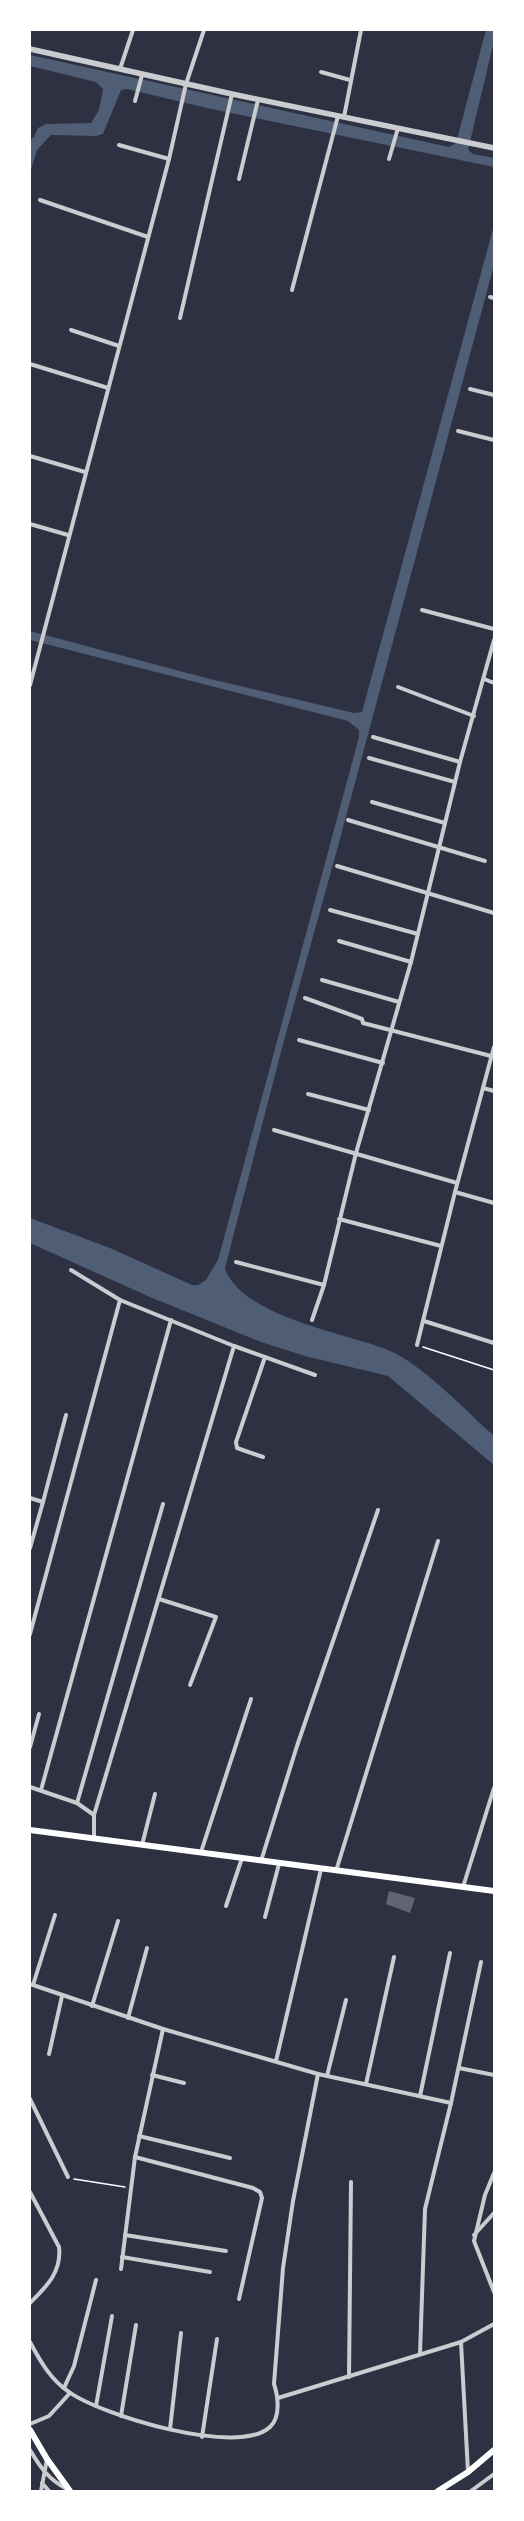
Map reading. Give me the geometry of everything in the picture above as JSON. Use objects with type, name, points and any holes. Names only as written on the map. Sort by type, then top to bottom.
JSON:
[{"type":"main road","points":[[30,1830],[201,1852],[279,1864],[494,1891]]},
{"type":"main road","points":[[30,2430],[47,2459],[70,2491]]},
{"type":"main road","points":[[438,2491],[468,2472],[494,2450]]},
{"type":"street","points":[[120,69],[133,30]]},
{"type":"street","points":[[30,685],[68,535],[169,159],[185,86],[204,30]]},
{"type":"street","points":[[292,290],[331,136],[339,118],[350,80],[361,30]]},
{"type":"street","points":[[30,49],[257,102],[494,148]]},
{"type":"street","points":[[321,72],[350,80]]},
{"type":"street","points":[[135,102],[142,76]]},
{"type":"street","points":[[180,318],[232,96]]},
{"type":"street","points":[[239,179],[254,122],[257,102]]},
{"type":"street","points":[[389,158],[397,129]]},
{"type":"street","points":[[119,145],[169,159]]},
{"type":"street","points":[[40,200],[148,236]]},
{"type":"street","points":[[71,330],[119,346]]},
{"type":"street","points":[[30,364],[108,388]]},
{"type":"street","points":[[470,389],[494,395]]},
{"type":"street","points":[[458,431],[494,440]]},
{"type":"street","points":[[30,456],[85,472]]},
{"type":"street","points":[[30,524],[68,535]]},
{"type":"street","points":[[422,610],[494,630]]},
{"type":"street","points":[[312,1320],[324,1285],[356,1153],[411,962],[460,762],[494,640]]},
{"type":"street","points":[[484,680],[494,683]]},
{"type":"street","points":[[398,687],[474,716]]},
{"type":"street","points":[[373,737],[460,762]]},
{"type":"street","points":[[369,758],[455,782]]},
{"type":"street","points":[[372,802],[446,823]]},
{"type":"street","points":[[348,820],[484,861]]},
{"type":"street","points":[[337,866],[494,913]]},
{"type":"street","points":[[330,910],[418,934]]},
{"type":"street","points":[[339,941],[411,962]]},
{"type":"street","points":[[322,980],[399,1002]]},
{"type":"street","points":[[305,998],[362,1019],[363,1023],[491,1056]]},
{"type":"street","points":[[299,1040],[383,1063]]},
{"type":"street","points":[[417,1345],[424,1322],[457,1183],[494,1047]]},
{"type":"street","points":[[482,1088],[494,1090]]},
{"type":"street","points":[[308,1094],[369,1110]]},
{"type":"street","points":[[274,1130],[457,1183]]},
{"type":"street","points":[[455,1192],[494,1203]]},
{"type":"street","points":[[339,1219],[441,1246]]},
{"type":"street","points":[[236,1262],[324,1285]]},
{"type":"street","points":[[70,1270],[120,1300],[234,1346],[315,1375]]},
{"type":"street","points":[[30,1634],[120,1300]]},
{"type":"street","points":[[41,1790],[171,1320]]},
{"type":"street","points":[[424,1322],[494,1343]]},
{"type":"street","points":[[94,1838],[94,1816],[234,1346]]},
{"type":"street","points":[[263,1456],[237,1448],[236,1442],[265,1357]]},
{"type":"street","points":[[30,1548],[66,1415]]},
{"type":"street","points":[[30,1498],[43,1502]]},
{"type":"street","points":[[77,1803],[163,1504]]},
{"type":"street","points":[[261,1861],[297,1746],[378,1510]]},
{"type":"street","points":[[336,1871],[438,1541]]},
{"type":"street","points":[[159,1599],[216,1617],[190,1685]]},
{"type":"street","points":[[201,1852],[251,1699]]},
{"type":"street","points":[[30,1747],[39,1714]]},
{"type":"street","points":[[30,1787],[77,1803],[94,1816]]},
{"type":"street","points":[[463,1887],[494,1788]]},
{"type":"street","points":[[142,1844],[156,1794]]},
{"type":"street","points":[[226,1906],[242,1858]]},
{"type":"street","points":[[265,1917],[279,1864]]},
{"type":"street","points":[[276,2061],[322,1869]]},
{"type":"street","points":[[55,1915],[32,1985],[163,2029],[318,2074],[452,2103]]},
{"type":"street","points":[[92,2006],[118,1921]]},
{"type":"street","points":[[128,2018],[147,1948]]},
{"type":"street","points":[[420,2096],[450,1953]]},
{"type":"street","points":[[366,2084],[394,1957]]},
{"type":"street","points":[[420,2354],[425,2209],[452,2103],[481,1962]]},
{"type":"street","points":[[49,2054],[62,1996]]},
{"type":"street","points":[[327,2076],[346,2000]]},
{"type":"street","points":[[121,2269],[135,2157],[163,2029]]},
{"type":"street","points":[[459,2068],[494,2075]]},
{"type":"street","points":[[30,2342],[48,2372],[70,2394],[121,2416],[202,2437],[242,2438],[259,2434],[270,2427],[275,2418],[278,2398],[274,2384],[283,2268],[293,2201],[318,2074]]},
{"type":"street","points":[[152,2075],[184,2083]]},
{"type":"street","points":[[30,2100],[68,2177]]},
{"type":"street","points":[[139,2136],[230,2158]]},
{"type":"street","points":[[135,2157],[253,2188],[260,2192],[262,2198],[239,2299]]},
{"type":"street","points":[[494,2173],[486,2188],[474,2235],[474,2241],[493,2284],[494,2292]]},
{"type":"street","points":[[349,2377],[351,2182]]},
{"type":"street","points":[[30,2192],[59,2247],[60,2256],[52,2279],[30,2303]]},
{"type":"street","points":[[474,2235],[494,2213]]},
{"type":"street","points":[[125,2235],[226,2251]]},
{"type":"street","points":[[122,2257],[210,2272]]},
{"type":"street","points":[[64,2388],[74,2366],[96,2280]]},
{"type":"street","points":[[96,2406],[112,2316]]},
{"type":"street","points":[[278,2398],[461,2342],[494,2324]]},
{"type":"street","points":[[121,2416],[136,2325]]},
{"type":"street","points":[[170,2429],[181,2333]]},
{"type":"street","points":[[202,2437],[217,2339]]},
{"type":"street","points":[[461,2342],[468,2472]]},
{"type":"street","points":[[30,2424],[49,2416],[70,2394]]},
{"type":"street","points":[[30,2450],[44,2473],[56,2484],[70,2491]]},
{"type":"street","points":[[41,2491],[47,2459]]},
{"type":"street","points":[[471,2491],[494,2474]]},
{"type":"street","points":[[42,2483],[49,2491]]},
{"type":"path","points":[[417,1345],[494,1370]]},
{"type":"path","points":[[68,2177],[131,2188]]},
{"type":"water","points":[[486,30],[494,30],[494,41],[468,150],[473,154],[494,158],[494,167],[207,108],[127,89],[121,90],[103,134],[96,136],[51,135],[37,150],[30,173],[30,140],[34,137],[38,128],[46,124],[91,123],[99,110],[103,89],[96,82],[30,66],[30,55],[449,147],[456,143]]},
{"type":"water","points":[[494,225],[494,265],[337,850],[282,1048],[225,1268],[235,1285],[251,1299],[273,1311],[322,1330],[388,1350],[415,1365],[443,1388],[494,1436],[494,1465],[388,1376],[305,1356],[261,1342],[150,1297],[30,1243],[30,1218],[110,1248],[192,1285],[198,1285],[206,1280],[218,1260],[359,737],[359,730],[348,721],[30,640],[30,631],[206,678],[354,713],[362,712]]},
{"type":"building","points":[[389,1891],[415,1898],[410,1913],[386,1904]]}]
